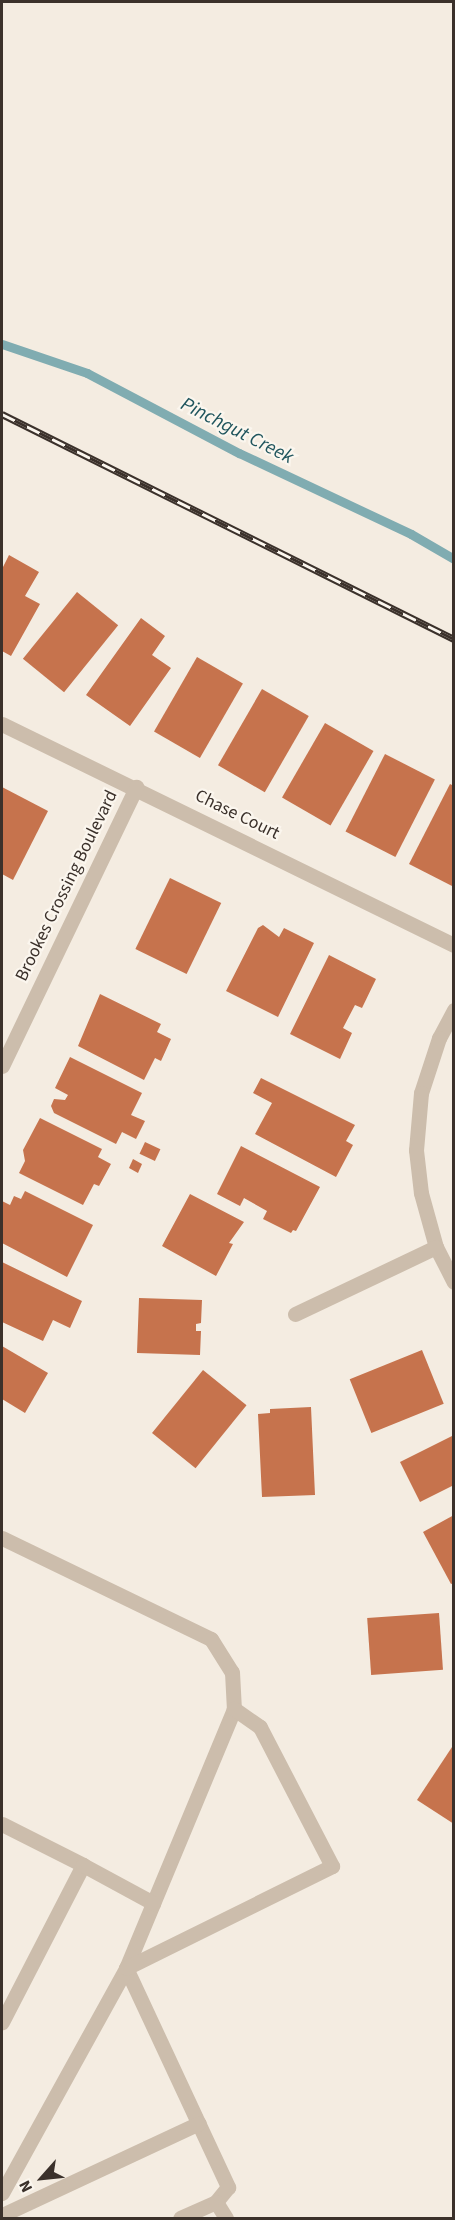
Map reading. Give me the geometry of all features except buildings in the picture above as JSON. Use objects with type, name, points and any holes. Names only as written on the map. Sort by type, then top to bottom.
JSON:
[{"type":"street","name":"Chase Court","points":[[2,724],[136,787],[453,945]]},
{"type":"street","name":"Brookes Crossing Boulevard","points":[[2,1066],[136,787]]},
{"type":"street","points":[[453,1010],[439,1038],[421,1093],[416,1150],[421,1193],[435,1247],[453,1282]]},
{"type":"street","points":[[296,1314],[435,1247]]},
{"type":"street","points":[[2,1538],[211,1639],[232,1672],[234,1709],[126,1968],[2,2193]]},
{"type":"street","points":[[126,1968],[332,1866],[260,1727],[234,1709]]},
{"type":"street","points":[[2,1824],[153,1903]]},
{"type":"street","points":[[2,2022],[83,1865]]},
{"type":"street","points":[[126,1968],[228,2187],[216,2202],[180,2218]]},
{"type":"street","points":[[2,2215],[199,2123]]},
{"type":"street","points":[[216,2202],[226,2218]]},
{"type":"waterway","name":"Pinchgut Creek","points":[[2,344],[87,373],[239,453],[411,534],[454,559]]},
{"type":"railway","points":[[2,414],[454,639]]}]
